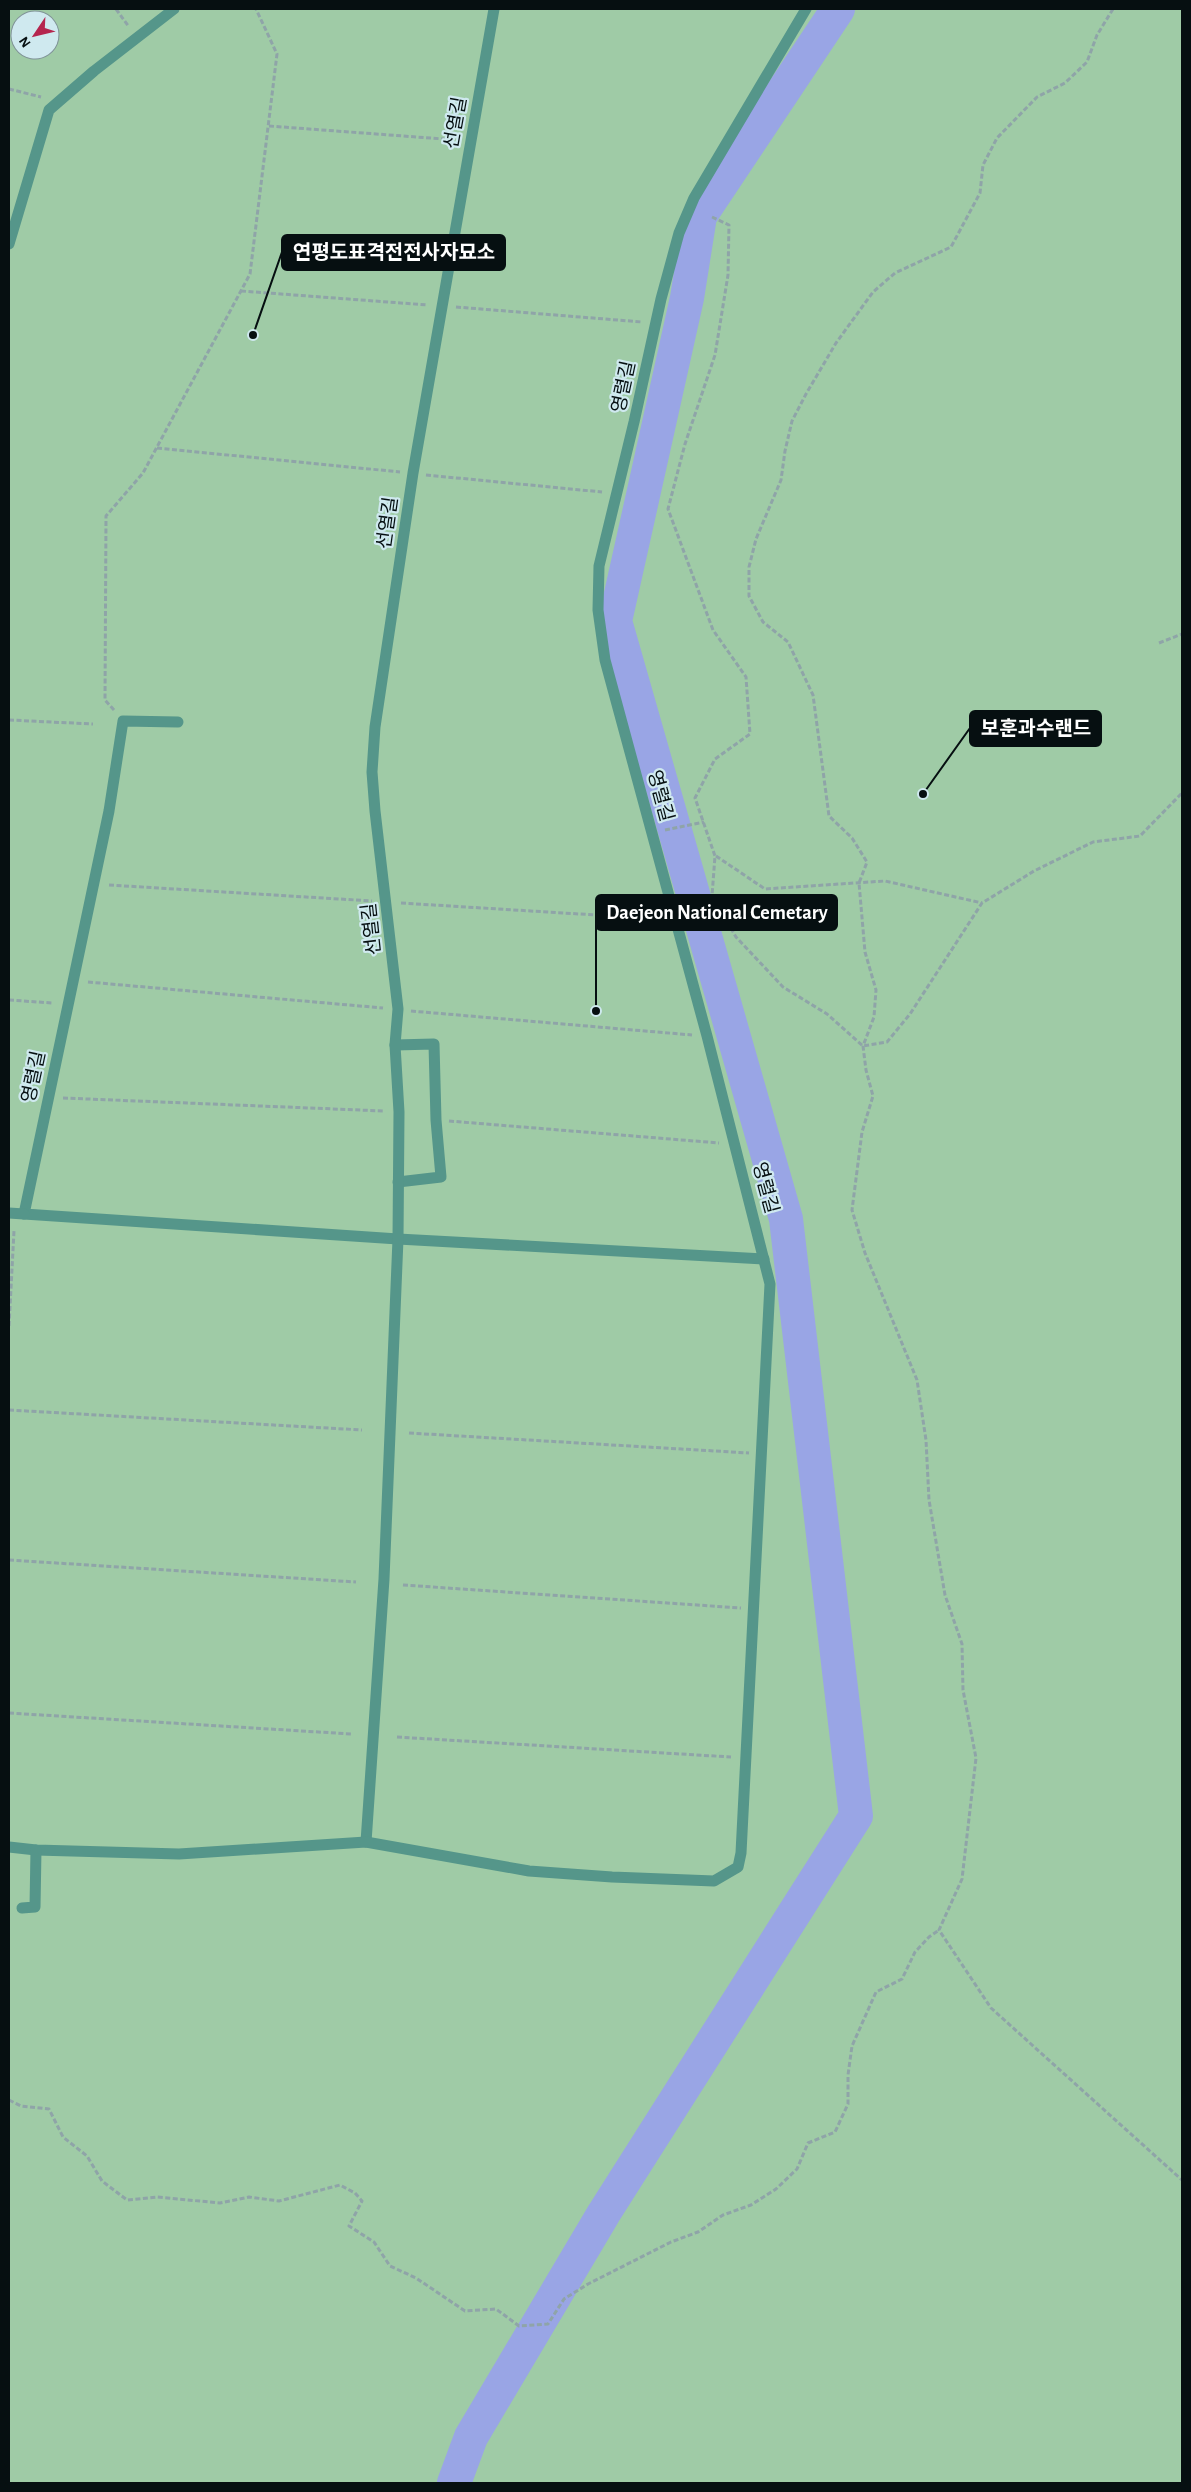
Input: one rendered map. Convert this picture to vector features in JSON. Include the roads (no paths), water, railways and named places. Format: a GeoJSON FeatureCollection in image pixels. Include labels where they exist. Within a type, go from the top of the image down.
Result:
{"type":"FeatureCollection","features":[{"type":"Feature","properties":{"kind":"lane"},"geometry":{"type":"LineString","coordinates":[[9,244],[49,110],[174,9]]}},
{"type":"Feature","properties":{"kind":"lane","name":"선열길"},"geometry":{"type":"LineString","coordinates":[[395,1045],[398,1009],[372,772],[376,727],[413,474],[494,9]]}},
{"type":"Feature","properties":{"kind":"lane","name":"영렬길"},"geometry":{"type":"LineString","coordinates":[[366,1842],[529,1871],[714,1881],[738,1867],[741,1853],[747,1758],[770,1284],[735,1144],[605,660],[598,610],[599,566],[661,299],[679,233],[694,198],[806,9]]}},
{"type":"Feature","properties":{"kind":"lane","name":"영렬길"},"geometry":{"type":"LineString","coordinates":[[24,1214],[109,810],[124,721],[178,722]]}},
{"type":"Feature","properties":{"kind":"lane"},"geometry":{"type":"LineString","coordinates":[[9,1847],[36,1850],[134,1851],[179,1854],[366,1842],[384,1579],[398,1239],[398,1182],[398,1112],[395,1045],[434,1044],[436,1120],[441,1177],[398,1182]]}},
{"type":"Feature","properties":{"kind":"lane"},"geometry":{"type":"LineString","coordinates":[[9,1214],[398,1239],[764,1259]]}},
{"type":"Feature","properties":{"kind":"lane"},"geometry":{"type":"LineString","coordinates":[[22,1908],[35,1906],[36,1850]]}},
{"type":"Feature","properties":{"kind":"waterway"},"geometry":{"type":"LineString","coordinates":[[454,2483],[471,2437],[604,2213],[856,1816],[786,1219],[615,621],[687,298],[700,216],[838,9]]}},
{"type":"Feature","properties":{"kind":"place","name":"연평도표격전전사자묘소"},"geometry":{"type":"Point","coordinates":[253,335]}},
{"type":"Feature","properties":{"kind":"place","name":"보훈과수랜드"},"geometry":{"type":"Point","coordinates":[923,794]}},
{"type":"Feature","properties":{"kind":"place","name":"Daejeon National Cemetary"},"geometry":{"type":"Point","coordinates":[596,1011]}}]}
